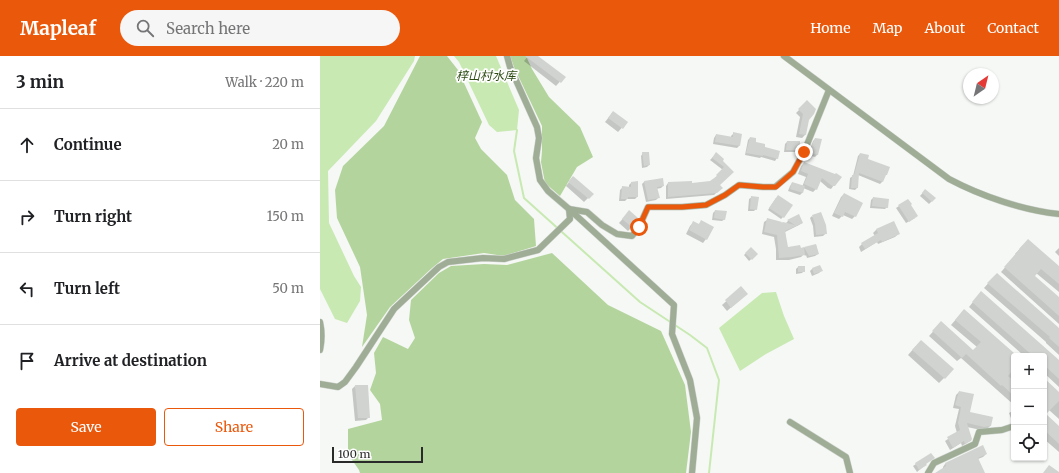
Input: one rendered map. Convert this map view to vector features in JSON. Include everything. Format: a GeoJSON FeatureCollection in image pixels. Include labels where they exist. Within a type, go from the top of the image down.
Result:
{"type":"FeatureCollection","features":[{"type":"Feature","properties":{"kind":"street"},"geometry":{"type":"LineString","coordinates":[[507,56],[537,127],[539,138],[536,158],[540,180],[548,191],[674,306],[672,334],[690,380],[697,418],[692,473]]}},
{"type":"Feature","properties":{"kind":"street"},"geometry":{"type":"LineString","coordinates":[[784,56],[949,178],[967,188],[1018,206],[1059,214]]}},
{"type":"Feature","properties":{"kind":"street"},"geometry":{"type":"LineString","coordinates":[[569,209],[587,212],[602,225],[617,234],[632,236],[639,227],[648,207],[706,205],[725,195],[739,185],[776,187],[793,172],[804,152],[829,90]]}},
{"type":"Feature","properties":{"kind":"street"},"geometry":{"type":"LineString","coordinates":[[320,384],[338,387],[344,382],[394,309],[439,267],[448,262],[483,258],[504,259],[538,250],[570,219],[569,209]]}},
{"type":"Feature","properties":{"kind":"street"},"geometry":{"type":"LineString","coordinates":[[320,322],[320,350]]}},
{"type":"Feature","properties":{"kind":"street"},"geometry":{"type":"LineString","coordinates":[[790,422],[846,457],[850,473]]}},
{"type":"Feature","properties":{"kind":"street"},"geometry":{"type":"LineString","coordinates":[[928,473],[934,463],[975,444],[979,432],[1002,430],[1011,427]]}},
{"type":"Feature","properties":{"kind":"shaded area"},"geometry":{"type":"Polygon","coordinates":[[[420,56],[447,56],[458,70],[482,122],[475,138],[481,149],[507,175],[515,200],[534,219],[536,246],[504,256],[484,253],[443,259],[390,307],[362,347],[367,315],[360,267],[337,218],[335,190],[343,166],[384,126],[420,56]]]}},
{"type":"Feature","properties":{"kind":"shaded area"},"geometry":{"type":"Polygon","coordinates":[[[510,56],[526,56],[549,97],[580,127],[593,157],[577,167],[560,196],[545,183],[541,162],[542,126],[510,56]]]}},
{"type":"Feature","properties":{"kind":"shaded area"},"geometry":{"type":"Polygon","coordinates":[[[552,253],[608,305],[661,331],[685,385],[691,432],[686,473],[360,473],[348,454],[348,429],[382,420],[380,404],[370,390],[376,373],[374,353],[383,337],[408,349],[415,338],[409,320],[411,300],[439,273],[451,266],[484,264],[507,265],[552,253]]]}},
{"type":"Feature","properties":{"kind":"water"},"geometry":{"type":"Polygon","coordinates":[[[320,56],[415,56],[414,61],[376,121],[328,171],[329,223],[354,276],[361,287],[360,301],[347,323],[335,319],[320,289],[320,56]]]}},
{"type":"Feature","properties":{"kind":"water","name":"梓山村水库"},"geometry":{"type":"Polygon","coordinates":[[[454,56],[496,56],[519,110],[517,130],[497,132],[489,125],[459,62],[454,56]]]}},
{"type":"Feature","properties":{"kind":"water"},"geometry":{"type":"Polygon","coordinates":[[[776,292],[794,339],[766,354],[740,371],[719,328],[762,293],[776,292]]]}},
{"type":"Feature","properties":{"kind":"building"},"geometry":{"type":"Polygon","coordinates":[[[525,56],[538,56],[566,77],[561,83],[525,56]]]}},
{"type":"Feature","properties":{"kind":"building"},"geometry":{"type":"Polygon","coordinates":[[[807,100],[816,109],[809,120],[806,135],[799,134],[803,114],[798,109],[807,100]]]}},
{"type":"Feature","properties":{"kind":"building"},"geometry":{"type":"Polygon","coordinates":[[[613,111],[628,122],[623,129],[608,118],[613,111]]]}},
{"type":"Feature","properties":{"kind":"building"},"geometry":{"type":"Polygon","coordinates":[[[733,132],[742,134],[740,146],[715,142],[716,134],[733,137],[733,132]]]}},
{"type":"Feature","properties":{"kind":"building"},"geometry":{"type":"Polygon","coordinates":[[[750,137],[756,138],[756,142],[765,144],[765,147],[780,151],[778,159],[746,153],[750,137]]]}},
{"type":"Feature","properties":{"kind":"building"},"geometry":{"type":"Polygon","coordinates":[[[815,138],[822,139],[818,155],[809,153],[815,138]]]}},
{"type":"Feature","properties":{"kind":"building"},"geometry":{"type":"Polygon","coordinates":[[[787,141],[800,141],[800,150],[786,150],[787,141]]]}},
{"type":"Feature","properties":{"kind":"building"},"geometry":{"type":"Polygon","coordinates":[[[642,152],[649,152],[650,165],[644,166],[642,152]]]}},
{"type":"Feature","properties":{"kind":"building"},"geometry":{"type":"Polygon","coordinates":[[[716,152],[724,159],[723,161],[734,172],[720,185],[723,188],[717,193],[668,197],[668,182],[692,181],[692,183],[710,181],[717,176],[716,175],[724,167],[712,158],[716,152]]]}},
{"type":"Feature","properties":{"kind":"building"},"geometry":{"type":"Polygon","coordinates":[[[860,153],[869,155],[868,159],[890,167],[883,182],[859,173],[858,188],[851,188],[852,175],[854,175],[860,153]]]}},
{"type":"Feature","properties":{"kind":"building"},"geometry":{"type":"Polygon","coordinates":[[[804,162],[835,174],[836,173],[842,177],[835,186],[832,186],[822,178],[817,190],[804,184],[808,174],[801,171],[804,162]]]}},
{"type":"Feature","properties":{"kind":"building"},"geometry":{"type":"Polygon","coordinates":[[[573,176],[594,194],[589,199],[568,182],[573,176]]]}},
{"type":"Feature","properties":{"kind":"building"},"geometry":{"type":"Polygon","coordinates":[[[663,178],[664,186],[657,187],[660,198],[648,200],[644,181],[663,178]]]}},
{"type":"Feature","properties":{"kind":"building"},"geometry":{"type":"Polygon","coordinates":[[[638,181],[638,197],[621,199],[622,186],[631,187],[631,182],[638,181]]]}},
{"type":"Feature","properties":{"kind":"building"},"geometry":{"type":"Polygon","coordinates":[[[792,182],[805,186],[803,193],[790,189],[792,182]]]}},
{"type":"Feature","properties":{"kind":"building"},"geometry":{"type":"Polygon","coordinates":[[[925,189],[936,198],[932,202],[922,193],[925,189]]]}},
{"type":"Feature","properties":{"kind":"building"},"geometry":{"type":"Polygon","coordinates":[[[844,193],[863,203],[856,217],[845,212],[843,217],[834,213],[844,193]]]}},
{"type":"Feature","properties":{"kind":"building"},"geometry":{"type":"Polygon","coordinates":[[[778,195],[793,205],[784,218],[769,208],[778,195]]]}},
{"type":"Feature","properties":{"kind":"building"},"geometry":{"type":"Polygon","coordinates":[[[751,196],[759,197],[757,210],[750,209],[751,196]]]}},
{"type":"Feature","properties":{"kind":"building"},"geometry":{"type":"Polygon","coordinates":[[[873,197],[889,199],[888,208],[872,206],[873,197]]]}},
{"type":"Feature","properties":{"kind":"building"},"geometry":{"type":"Polygon","coordinates":[[[908,199],[918,216],[909,222],[898,205],[908,199]]]}},
{"type":"Feature","properties":{"kind":"building"},"geometry":{"type":"Polygon","coordinates":[[[629,210],[638,218],[633,228],[622,219],[629,210]]]}},
{"type":"Feature","properties":{"kind":"building"},"geometry":{"type":"Polygon","coordinates":[[[715,210],[727,211],[725,220],[714,218],[715,210]]]}},
{"type":"Feature","properties":{"kind":"building"},"geometry":{"type":"Polygon","coordinates":[[[821,212],[826,225],[827,234],[816,235],[812,215],[821,212]]]}},
{"type":"Feature","properties":{"kind":"building"},"geometry":{"type":"Polygon","coordinates":[[[799,214],[803,223],[785,231],[788,247],[800,245],[801,248],[804,247],[805,255],[779,258],[777,235],[764,232],[767,218],[782,222],[781,223],[783,222],[795,225],[787,220],[799,214]]]}},
{"type":"Feature","properties":{"kind":"building"},"geometry":{"type":"Polygon","coordinates":[[[701,220],[714,227],[707,240],[689,230],[693,221],[699,224],[701,220]]]}},
{"type":"Feature","properties":{"kind":"building"},"geometry":{"type":"Polygon","coordinates":[[[894,221],[900,234],[882,242],[881,240],[865,249],[861,243],[878,233],[876,229],[894,221]]]}},
{"type":"Feature","properties":{"kind":"building"},"geometry":{"type":"Polygon","coordinates":[[[1028,239],[1059,266],[1059,284],[1041,269],[1035,276],[1059,297],[1059,316],[1004,267],[1028,239]]]}},
{"type":"Feature","properties":{"kind":"building"},"geometry":{"type":"Polygon","coordinates":[[[816,244],[819,254],[809,256],[804,247],[816,244]]]}},
{"type":"Feature","properties":{"kind":"building"},"geometry":{"type":"Polygon","coordinates":[[[751,247],[758,254],[752,260],[745,253],[751,247]]]}},
{"type":"Feature","properties":{"kind":"building"},"geometry":{"type":"Polygon","coordinates":[[[820,265],[823,271],[814,274],[812,268],[820,265]]]}},
{"type":"Feature","properties":{"kind":"building"},"geometry":{"type":"Polygon","coordinates":[[[798,266],[805,266],[805,272],[798,272],[798,266]]]}},
{"type":"Feature","properties":{"kind":"building"},"geometry":{"type":"Polygon","coordinates":[[[997,273],[1059,328],[1059,347],[1049,338],[1050,337],[987,283],[997,273]]]}},
{"type":"Feature","properties":{"kind":"building"},"geometry":{"type":"Polygon","coordinates":[[[741,286],[748,294],[731,308],[725,300],[741,286]]]}},
{"type":"Feature","properties":{"kind":"building"},"geometry":{"type":"Polygon","coordinates":[[[981,291],[1059,360],[1059,379],[1047,368],[1047,353],[1030,353],[972,302],[981,291]]]}},
{"type":"Feature","properties":{"kind":"building"},"geometry":{"type":"Polygon","coordinates":[[[964,309],[1014,353],[1011,353],[1011,372],[1008,376],[1011,378],[1011,393],[966,354],[962,358],[932,331],[941,321],[973,350],[981,342],[955,320],[964,309]]]}},
{"type":"Feature","properties":{"kind":"building"},"geometry":{"type":"Polygon","coordinates":[[[921,340],[954,369],[945,379],[912,350],[921,340]]]}},
{"type":"Feature","properties":{"kind":"building"},"geometry":{"type":"Polygon","coordinates":[[[1047,381],[1059,392],[1059,401],[1047,413],[1047,381]]]}},
{"type":"Feature","properties":{"kind":"building"},"geometry":{"type":"Polygon","coordinates":[[[355,385],[368,385],[370,418],[358,418],[355,385]]]}},
{"type":"Feature","properties":{"kind":"building"},"geometry":{"type":"Polygon","coordinates":[[[959,391],[974,394],[970,412],[993,417],[991,426],[984,427],[967,423],[972,439],[971,441],[965,444],[964,441],[953,448],[947,437],[960,430],[958,423],[961,407],[955,405],[959,391]]]}},
{"type":"Feature","properties":{"kind":"building"},"geometry":{"type":"Polygon","coordinates":[[[1047,415],[1059,426],[1059,444],[1047,433],[1047,415]]]}},
{"type":"Feature","properties":{"kind":"building"},"geometry":{"type":"Polygon","coordinates":[[[983,445],[987,454],[978,458],[985,473],[935,473],[946,466],[945,463],[983,445]]]}},
{"type":"Feature","properties":{"kind":"building"},"geometry":{"type":"Polygon","coordinates":[[[931,453],[935,458],[919,470],[915,463],[931,453]]]}},
{"type":"Feature","properties":{"kind":"building"},"geometry":{"type":"Polygon","coordinates":[[[1049,465],[1059,472],[1059,473],[1043,473],[1049,465]]]}},
{"type":"Feature","properties":{"kind":"waterway"},"geometry":{"type":"LineString","coordinates":[[517,130],[514,151],[524,198],[640,302],[707,348],[719,380],[709,473]]}},
{"type":"Feature","properties":{"kind":"route"},"geometry":{"type":"LineString","coordinates":[[639,227],[648,207],[706,205],[725,195],[739,185],[776,187],[793,172],[804,152]]}}]}
